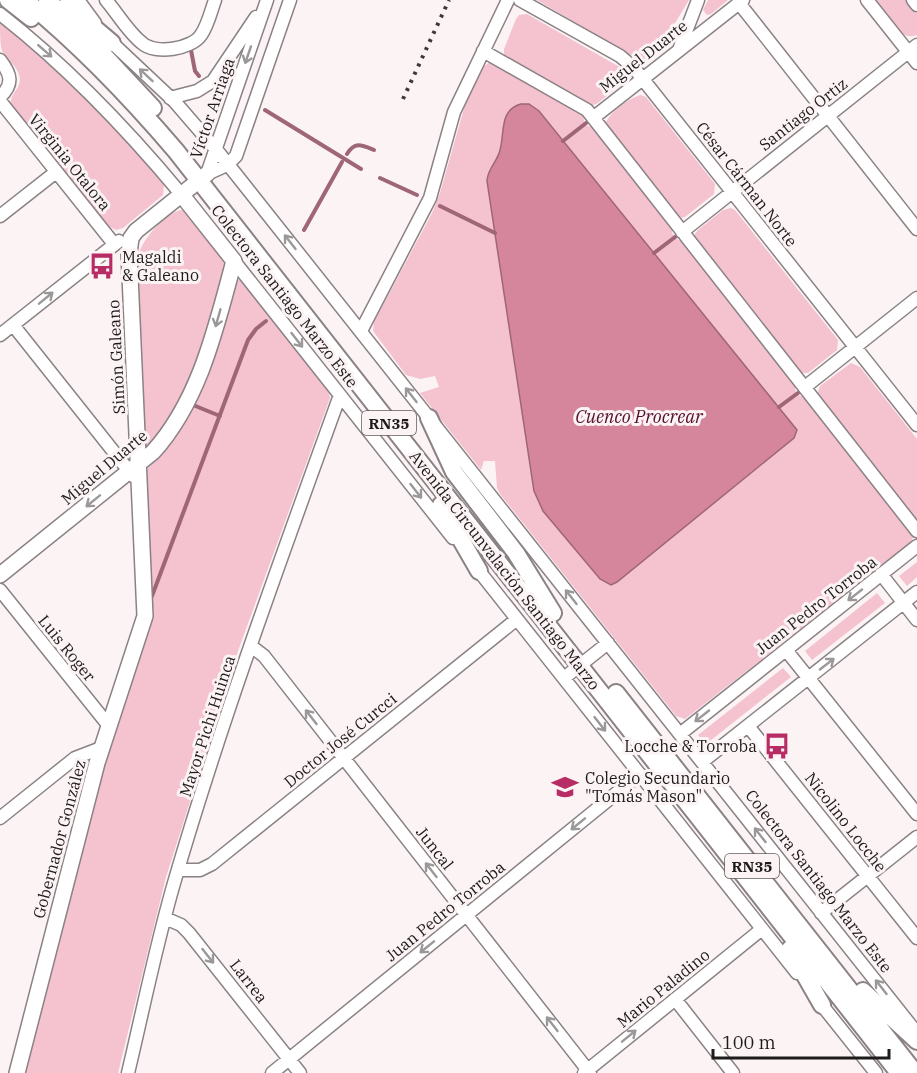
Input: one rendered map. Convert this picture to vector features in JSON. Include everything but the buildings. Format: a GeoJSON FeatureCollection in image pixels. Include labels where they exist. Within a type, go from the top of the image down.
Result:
{"type":"FeatureCollection","features":[{"type":"Feature","properties":{"kind":"highway"},"geometry":{"type":"LineString","coordinates":[[8,0],[48,31],[83,63],[117,85]]}},
{"type":"Feature","properties":{"kind":"highway","name":"Avenida Circunvalación Santiago Marzo"},"geometry":{"type":"LineString","coordinates":[[25,0],[70,39],[117,85],[203,177],[553,613],[584,662],[708,830],[899,1073]]}},
{"type":"Feature","properties":{"kind":"highway","name":"Avenida Circunvalación Santiago Marzo"},"geometry":{"type":"LineString","coordinates":[[46,0],[83,33],[128,80],[353,376],[584,662],[744,855],[915,1073]]}},
{"type":"Feature","properties":{"kind":"highway"},"geometry":{"type":"LineString","coordinates":[[61,0],[112,43]]}},
{"type":"Feature","properties":{"kind":"highway"},"geometry":{"type":"LineString","coordinates":[[353,376],[383,433],[445,509],[479,571]]}},
{"type":"Feature","properties":{"kind":"highway"},"geometry":{"type":"LineString","coordinates":[[429,418],[454,472],[516,553],[553,613]]}},
{"type":"Feature","properties":{"kind":"highway"},"geometry":{"type":"LineString","coordinates":[[708,830],[736,880],[794,955],[822,1005]]}},
{"type":"Feature","properties":{"kind":"highway"},"geometry":{"type":"LineString","coordinates":[[744,855],[800,912],[870,1000],[917,1041]]}},
{"type":"Feature","properties":{"kind":"main road"},"geometry":{"type":"LineString","coordinates":[[130,241],[136,231],[203,177]]}},
{"type":"Feature","properties":{"kind":"main road","name":"Colectora Santiago Marzo Este"},"geometry":{"type":"LineString","coordinates":[[182,194],[234,261]]}},
{"type":"Feature","properties":{"kind":"main road","name":"Simón Galeano"},"geometry":{"type":"LineString","coordinates":[[130,241],[134,468],[140,484],[145,616]]}},
{"type":"Feature","properties":{"kind":"main road","name":"Miguel Duarte"},"geometry":{"type":"LineString","coordinates":[[0,575],[134,468],[166,437],[193,388],[209,348],[234,261]]}},
{"type":"Feature","properties":{"kind":"main road","name":"Gobernador González"},"geometry":{"type":"LineString","coordinates":[[17,1073],[101,748],[145,616]]}},
{"type":"Feature","properties":{"kind":"street","name":"Colectora Santiago Marzo Este"},"geometry":{"type":"LineString","coordinates":[[78,0],[112,43],[170,98],[229,164],[917,1033]]}},
{"type":"Feature","properties":{"kind":"street"},"geometry":{"type":"LineString","coordinates":[[106,0],[142,44],[155,50],[190,44],[198,39],[204,30],[215,0]]}},
{"type":"Feature","properties":{"kind":"street","name":"Víctor Arriaga"},"geometry":{"type":"LineString","coordinates":[[203,177],[216,149],[267,0]]}},
{"type":"Feature","properties":{"kind":"street"},"geometry":{"type":"LineString","coordinates":[[170,98],[197,92],[213,81],[267,0]]}},
{"type":"Feature","properties":{"kind":"street","name":"Víctor Arriaga"},"geometry":{"type":"LineString","coordinates":[[203,177],[229,164],[236,156],[290,0]]}},
{"type":"Feature","properties":{"kind":"street"},"geometry":{"type":"LineString","coordinates":[[361,331],[430,198],[454,112],[508,0]]}},
{"type":"Feature","properties":{"kind":"street","name":"César Cárman Norte"},"geometry":{"type":"LineString","coordinates":[[520,0],[623,58],[634,68],[917,425]]}},
{"type":"Feature","properties":{"kind":"street"},"geometry":{"type":"LineString","coordinates":[[678,51],[698,0]]}},
{"type":"Feature","properties":{"kind":"street"},"geometry":{"type":"LineString","coordinates":[[867,0],[913,49],[917,63]]}},
{"type":"Feature","properties":{"kind":"street"},"geometry":{"type":"LineString","coordinates":[[913,0],[917,5]]}},
{"type":"Feature","properties":{"kind":"street"},"geometry":{"type":"LineString","coordinates":[[741,2],[917,229]]}},
{"type":"Feature","properties":{"kind":"street","name":"Miguel Duarte"},"geometry":{"type":"LineString","coordinates":[[593,118],[741,2]]}},
{"type":"Feature","properties":{"kind":"street","name":"Colectora Santiago Marzo Este"},"geometry":{"type":"LineString","coordinates":[[0,14],[39,45],[86,89],[182,194]]}},
{"type":"Feature","properties":{"kind":"street","name":"Santiago Ortiz"},"geometry":{"type":"LineString","coordinates":[[682,232],[913,49]]}},
{"type":"Feature","properties":{"kind":"street"},"geometry":{"type":"LineString","coordinates":[[483,51],[582,106],[593,118],[917,531]]}},
{"type":"Feature","properties":{"kind":"street","name":"Virginia Otalora"},"geometry":{"type":"LineString","coordinates":[[0,60],[8,70],[11,80],[8,89],[0,99],[114,244]]}},
{"type":"Feature","properties":{"kind":"street"},"geometry":{"type":"LineString","coordinates":[[0,216],[56,172]]}},
{"type":"Feature","properties":{"kind":"street"},"geometry":{"type":"LineString","coordinates":[[0,335],[114,244],[121,240],[130,241]]}},
{"type":"Feature","properties":{"kind":"street","name":"Colectora Santiago Marzo Este"},"geometry":{"type":"LineString","coordinates":[[234,261],[876,1073]]}},
{"type":"Feature","properties":{"kind":"street"},"geometry":{"type":"LineString","coordinates":[[805,387],[917,298]]}},
{"type":"Feature","properties":{"kind":"street"},"geometry":{"type":"LineString","coordinates":[[13,324],[134,468]]}},
{"type":"Feature","properties":{"kind":"street","name":"Mayor Pichi Huinca"},"geometry":{"type":"LineString","coordinates":[[128,1073],[178,870],[251,646],[340,395]]}},
{"type":"Feature","properties":{"kind":"street","name":"Juan Pedro Torroba"},"geometry":{"type":"LineString","coordinates":[[680,734],[917,546]]}},
{"type":"Feature","properties":{"kind":"street"},"geometry":{"type":"LineString","coordinates":[[881,574],[917,620]]}},
{"type":"Feature","properties":{"kind":"street","name":"Luis Roger"},"geometry":{"type":"LineString","coordinates":[[0,590],[109,726]]}},
{"type":"Feature","properties":{"kind":"street"},"geometry":{"type":"LineString","coordinates":[[702,762],[917,592]]}},
{"type":"Feature","properties":{"kind":"street","name":"Doctor José Curcci"},"geometry":{"type":"LineString","coordinates":[[178,870],[200,870],[212,864],[517,619]]}},
{"type":"Feature","properties":{"kind":"street"},"geometry":{"type":"LineString","coordinates":[[564,678],[608,643]]}},
{"type":"Feature","properties":{"kind":"street","name":"Juncal"},"geometry":{"type":"LineString","coordinates":[[251,646],[264,656],[587,1072]]}},
{"type":"Feature","properties":{"kind":"street"},"geometry":{"type":"LineString","coordinates":[[786,650],[917,814]]}},
{"type":"Feature","properties":{"kind":"street","name":"Nicolino Locche"},"geometry":{"type":"LineString","coordinates":[[748,726],[917,938]]}},
{"type":"Feature","properties":{"kind":"street"},"geometry":{"type":"LineString","coordinates":[[0,818],[75,758],[101,748]]}},
{"type":"Feature","properties":{"kind":"street","name":"Juan Pedro Torroba"},"geometry":{"type":"LineString","coordinates":[[272,1073],[640,774]]}},
{"type":"Feature","properties":{"kind":"street"},"geometry":{"type":"LineString","coordinates":[[821,913],[917,837]]}},
{"type":"Feature","properties":{"kind":"street","name":"Larrea"},"geometry":{"type":"LineString","coordinates":[[165,918],[187,930],[300,1073]]}},
{"type":"Feature","properties":{"kind":"street","name":"Mario Paladino"},"geometry":{"type":"LineString","coordinates":[[587,1072],[762,929]]}},
{"type":"Feature","properties":{"kind":"street"},"geometry":{"type":"LineString","coordinates":[[675,999],[733,1073]]}},
{"type":"Feature","properties":{"kind":"shaded area"},"geometry":{"type":"Polygon","coordinates":[[[537,0],[689,0],[655,56],[646,62],[537,0]]]}},
{"type":"Feature","properties":{"kind":"shaded area"},"geometry":{"type":"Polygon","coordinates":[[[708,0],[728,0],[707,15],[703,10],[708,0]]]}},
{"type":"Feature","properties":{"kind":"shaded area"},"geometry":{"type":"Polygon","coordinates":[[[874,0],[906,0],[917,14],[917,35],[904,35],[898,31],[874,0]]]}},
{"type":"Feature","properties":{"kind":"shaded area"},"geometry":{"type":"Polygon","coordinates":[[[527,14],[623,69],[626,74],[625,81],[591,106],[504,57],[504,49],[516,19],[519,15],[527,14]]]}},
{"type":"Feature","properties":{"kind":"shaded area"},"geometry":{"type":"Polygon","coordinates":[[[0,23],[86,99],[164,185],[163,195],[123,228],[116,230],[108,226],[11,105],[20,79],[15,67],[2,51],[0,23]]]}},
{"type":"Feature","properties":{"kind":"shaded area"},"geometry":{"type":"Polygon","coordinates":[[[492,61],[583,112],[587,126],[595,127],[673,226],[672,233],[678,240],[685,241],[796,383],[795,390],[800,396],[807,397],[914,535],[910,544],[685,719],[676,716],[500,494],[497,488],[495,461],[484,461],[481,470],[420,393],[439,387],[435,376],[420,379],[406,375],[373,331],[374,322],[432,213],[440,193],[465,105],[484,66],[492,61]]]}},
{"type":"Feature","properties":{"kind":"shaded area"},"geometry":{"type":"Polygon","coordinates":[[[641,95],[646,97],[715,184],[714,194],[685,217],[675,216],[605,126],[619,107],[641,95]]]}},
{"type":"Feature","properties":{"kind":"shaded area"},"geometry":{"type":"Polygon","coordinates":[[[731,208],[735,210],[838,340],[837,350],[808,373],[798,373],[695,241],[695,234],[698,230],[723,210],[731,208]]]}},
{"type":"Feature","properties":{"kind":"shaded area"},"geometry":{"type":"Polygon","coordinates":[[[181,210],[186,211],[226,263],[209,324],[188,384],[169,421],[148,447],[145,444],[137,259],[143,244],[154,229],[167,217],[181,210]]]}},
{"type":"Feature","properties":{"kind":"shaded area"},"geometry":{"type":"Polygon","coordinates":[[[237,280],[240,280],[328,388],[330,398],[238,651],[166,877],[118,1073],[25,1073],[103,771],[150,627],[152,606],[146,470],[164,452],[178,431],[237,280]]]}},
{"type":"Feature","properties":{"kind":"shaded area"},"geometry":{"type":"Polygon","coordinates":[[[851,363],[860,367],[917,439],[917,525],[817,395],[820,386],[851,363]]]}},
{"type":"Feature","properties":{"kind":"shaded area"},"geometry":{"type":"Polygon","coordinates":[[[917,562],[917,577],[907,586],[899,576],[917,562]]]}},
{"type":"Feature","properties":{"kind":"shaded area"},"geometry":{"type":"Polygon","coordinates":[[[877,593],[885,603],[812,660],[805,651],[877,593]]]}},
{"type":"Feature","properties":{"kind":"shaded area"},"geometry":{"type":"Polygon","coordinates":[[[783,668],[791,677],[706,744],[698,735],[783,668]]]}},
{"type":"Feature","properties":{"kind":"water","name":"Cuenco Procrear"},"geometry":{"type":"Polygon","coordinates":[[[529,104],[539,111],[797,430],[794,438],[611,585],[600,579],[543,511],[534,491],[487,181],[499,154],[506,116],[514,107],[529,104]]]}},
{"type":"Feature","properties":{"kind":"waterway"},"geometry":{"type":"LineString","coordinates":[[190,45],[195,71],[199,76]]}},
{"type":"Feature","properties":{"kind":"waterway"},"geometry":{"type":"LineString","coordinates":[[265,110],[361,169]]}},
{"type":"Feature","properties":{"kind":"waterway"},"geometry":{"type":"LineString","coordinates":[[563,141],[590,120]]}},
{"type":"Feature","properties":{"kind":"waterway"},"geometry":{"type":"LineString","coordinates":[[347,154],[356,146],[374,150]]}},
{"type":"Feature","properties":{"kind":"waterway"},"geometry":{"type":"LineString","coordinates":[[304,230],[342,162]]}},
{"type":"Feature","properties":{"kind":"waterway"},"geometry":{"type":"LineString","coordinates":[[380,178],[417,195]]}},
{"type":"Feature","properties":{"kind":"waterway"},"geometry":{"type":"LineString","coordinates":[[440,206],[495,233]]}},
{"type":"Feature","properties":{"kind":"waterway"},"geometry":{"type":"LineString","coordinates":[[654,253],[679,234]]}},
{"type":"Feature","properties":{"kind":"waterway"},"geometry":{"type":"LineString","coordinates":[[152,596],[248,340],[266,321]]}},
{"type":"Feature","properties":{"kind":"waterway"},"geometry":{"type":"LineString","coordinates":[[779,407],[802,390]]}},
{"type":"Feature","properties":{"kind":"waterway"},"geometry":{"type":"LineString","coordinates":[[193,405],[220,416]]}},
{"type":"Feature","properties":{"kind":"railway"},"geometry":{"type":"LineString","coordinates":[[403,99],[449,0]]}},
{"type":"Feature","properties":{"kind":"place","name":"Magaldi & Galeano"},"geometry":{"type":"Point","coordinates":[102,266]}},
{"type":"Feature","properties":{"kind":"place","name":"Locche & Torroba"},"geometry":{"type":"Point","coordinates":[777,746]}},
{"type":"Feature","properties":{"kind":"place","name":"Colegio Secundario \"Tomás Mason\""},"geometry":{"type":"Point","coordinates":[565,787]}}]}
